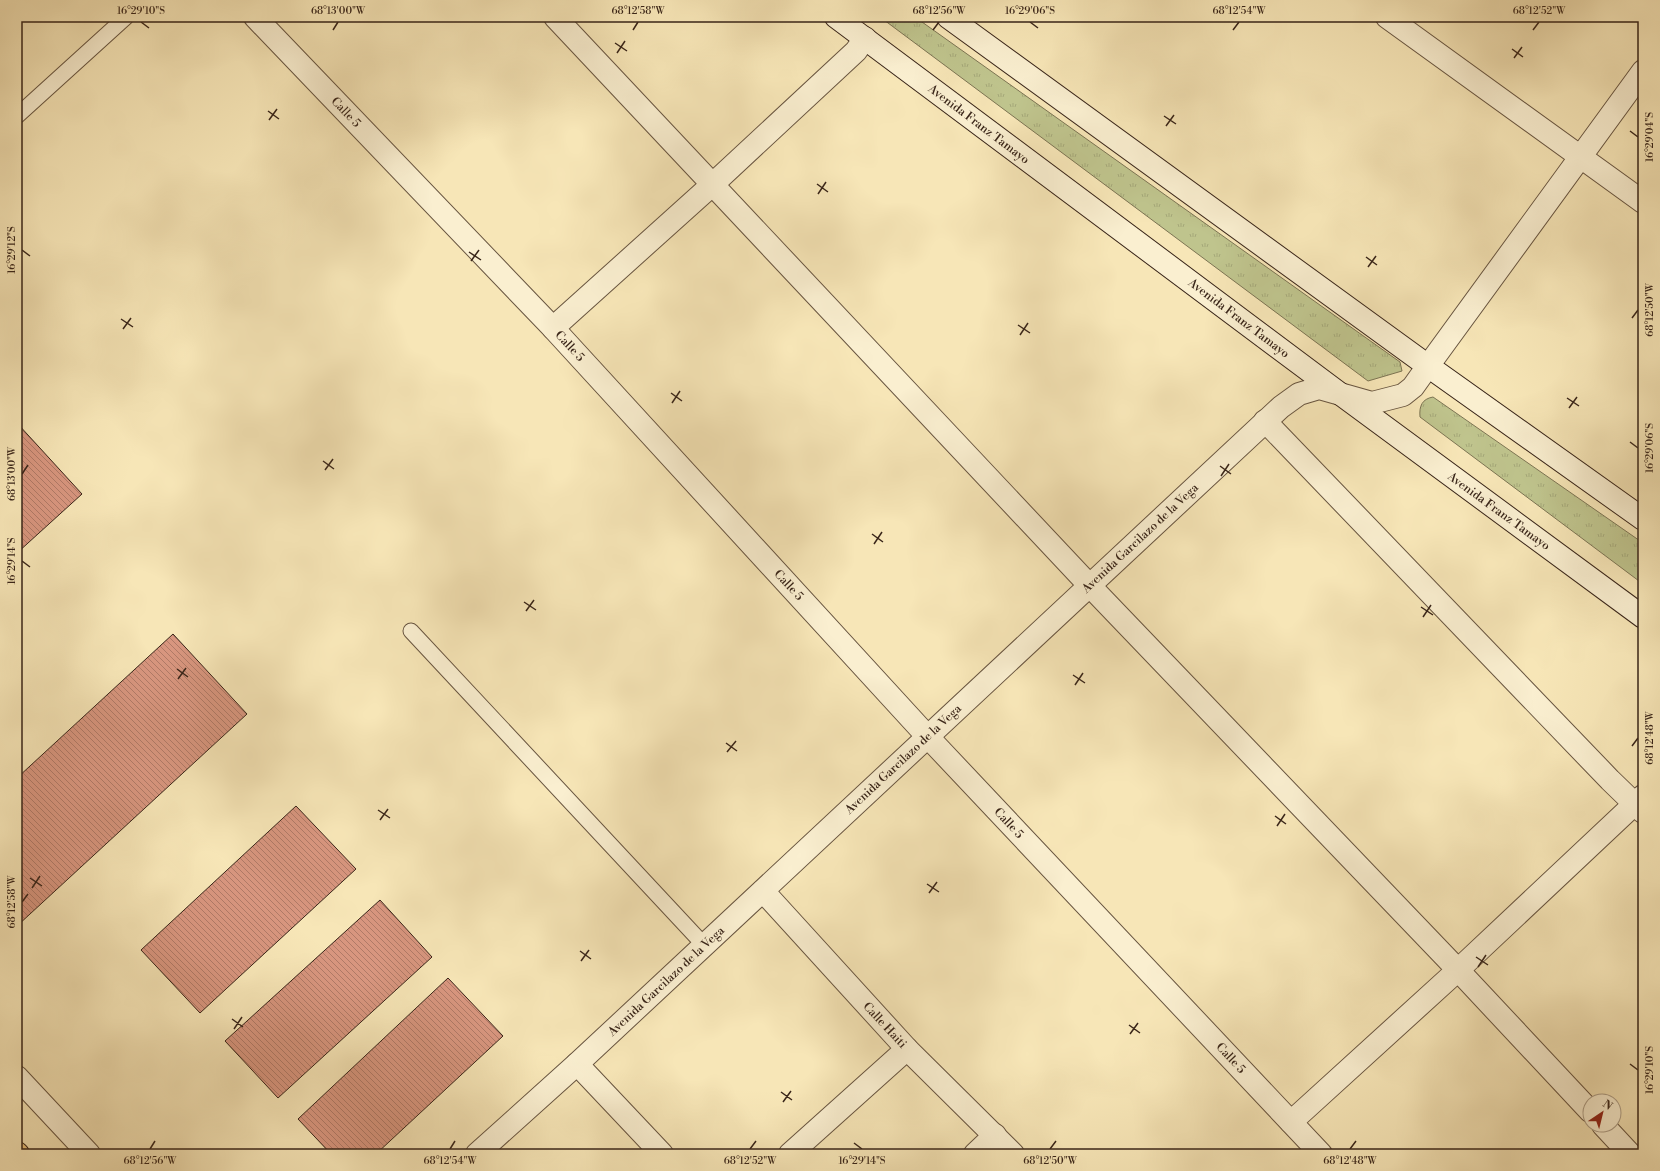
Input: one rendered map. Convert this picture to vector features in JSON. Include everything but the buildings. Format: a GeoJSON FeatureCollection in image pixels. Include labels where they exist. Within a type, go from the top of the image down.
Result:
{"type":"FeatureCollection","features":[{"type":"Feature","properties":{"kind":"street","name":"Calle 5"},"geometry":{"type":"LineString","coordinates":[[255,17],[553,328],[927,736],[1321,1154]]}},
{"type":"Feature","properties":{"kind":"street"},"geometry":{"type":"LineString","coordinates":[[555,17],[1090,586],[1458,970],[1582,1102]]}},
{"type":"Feature","properties":{"kind":"street","name":"Avenida Franz Tamayo"},"geometry":{"type":"LineString","coordinates":[[836,17],[1339,393],[1643,617]]}},
{"type":"Feature","properties":{"kind":"street"},"geometry":{"type":"LineString","coordinates":[[948,17],[1428,366],[1643,519]]}},
{"type":"Feature","properties":{"kind":"street"},"geometry":{"type":"LineString","coordinates":[[1387,17],[1643,202]]}},
{"type":"Feature","properties":{"kind":"street"},"geometry":{"type":"LineString","coordinates":[[553,328],[713,184],[856,51],[865,38]]}},
{"type":"Feature","properties":{"kind":"street","name":"Avenida Garcilazo de la Vega"},"geometry":{"type":"LineString","coordinates":[[477,1154],[577,1064],[763,891],[927,736],[1090,586],[1265,420],[1299,394],[1319,388],[1372,403],[1403,396],[1414,387],[1643,71]]}},
{"type":"Feature","properties":{"kind":"street"},"geometry":{"type":"LineString","coordinates":[[1265,420],[1610,780],[1640,804],[1291,1122]]}},
{"type":"Feature","properties":{"kind":"street","name":"Calle Haiti"},"geometry":{"type":"LineString","coordinates":[[763,891],[907,1049],[1013,1154]]}},
{"type":"Feature","properties":{"kind":"street"},"geometry":{"type":"LineString","coordinates":[[790,1154],[907,1049]]}},
{"type":"Feature","properties":{"kind":"street"},"geometry":{"type":"LineString","coordinates":[[577,1064],[662,1154]]}},
{"type":"Feature","properties":{"kind":"street"},"geometry":{"type":"LineString","coordinates":[[17,1077],[89,1154]]}},
{"type":"Feature","properties":{"kind":"street"},"geometry":{"type":"LineString","coordinates":[[1610,1133],[1630,1154]]}},
{"type":"Feature","properties":{"kind":"street"},"geometry":{"type":"LineString","coordinates":[[975,1154],[995,1135]]}},
{"type":"Feature","properties":{"kind":"lane"},"geometry":{"type":"LineString","coordinates":[[17,116],[126,17]]}},
{"type":"Feature","properties":{"kind":"lane"},"geometry":{"type":"LineString","coordinates":[[411,631],[704,945]]}},
{"type":"Feature","properties":{"kind":"green space"},"geometry":{"type":"Polygon","coordinates":[[[880,17],[915,17],[1400,362],[1402,371],[1368,381],[880,17]]]}},
{"type":"Feature","properties":{"kind":"green space"},"geometry":{"type":"Polygon","coordinates":[[[1433,397],[1643,543],[1643,584],[1420,417],[1422,404],[1426,399],[1433,397]]]}}]}
